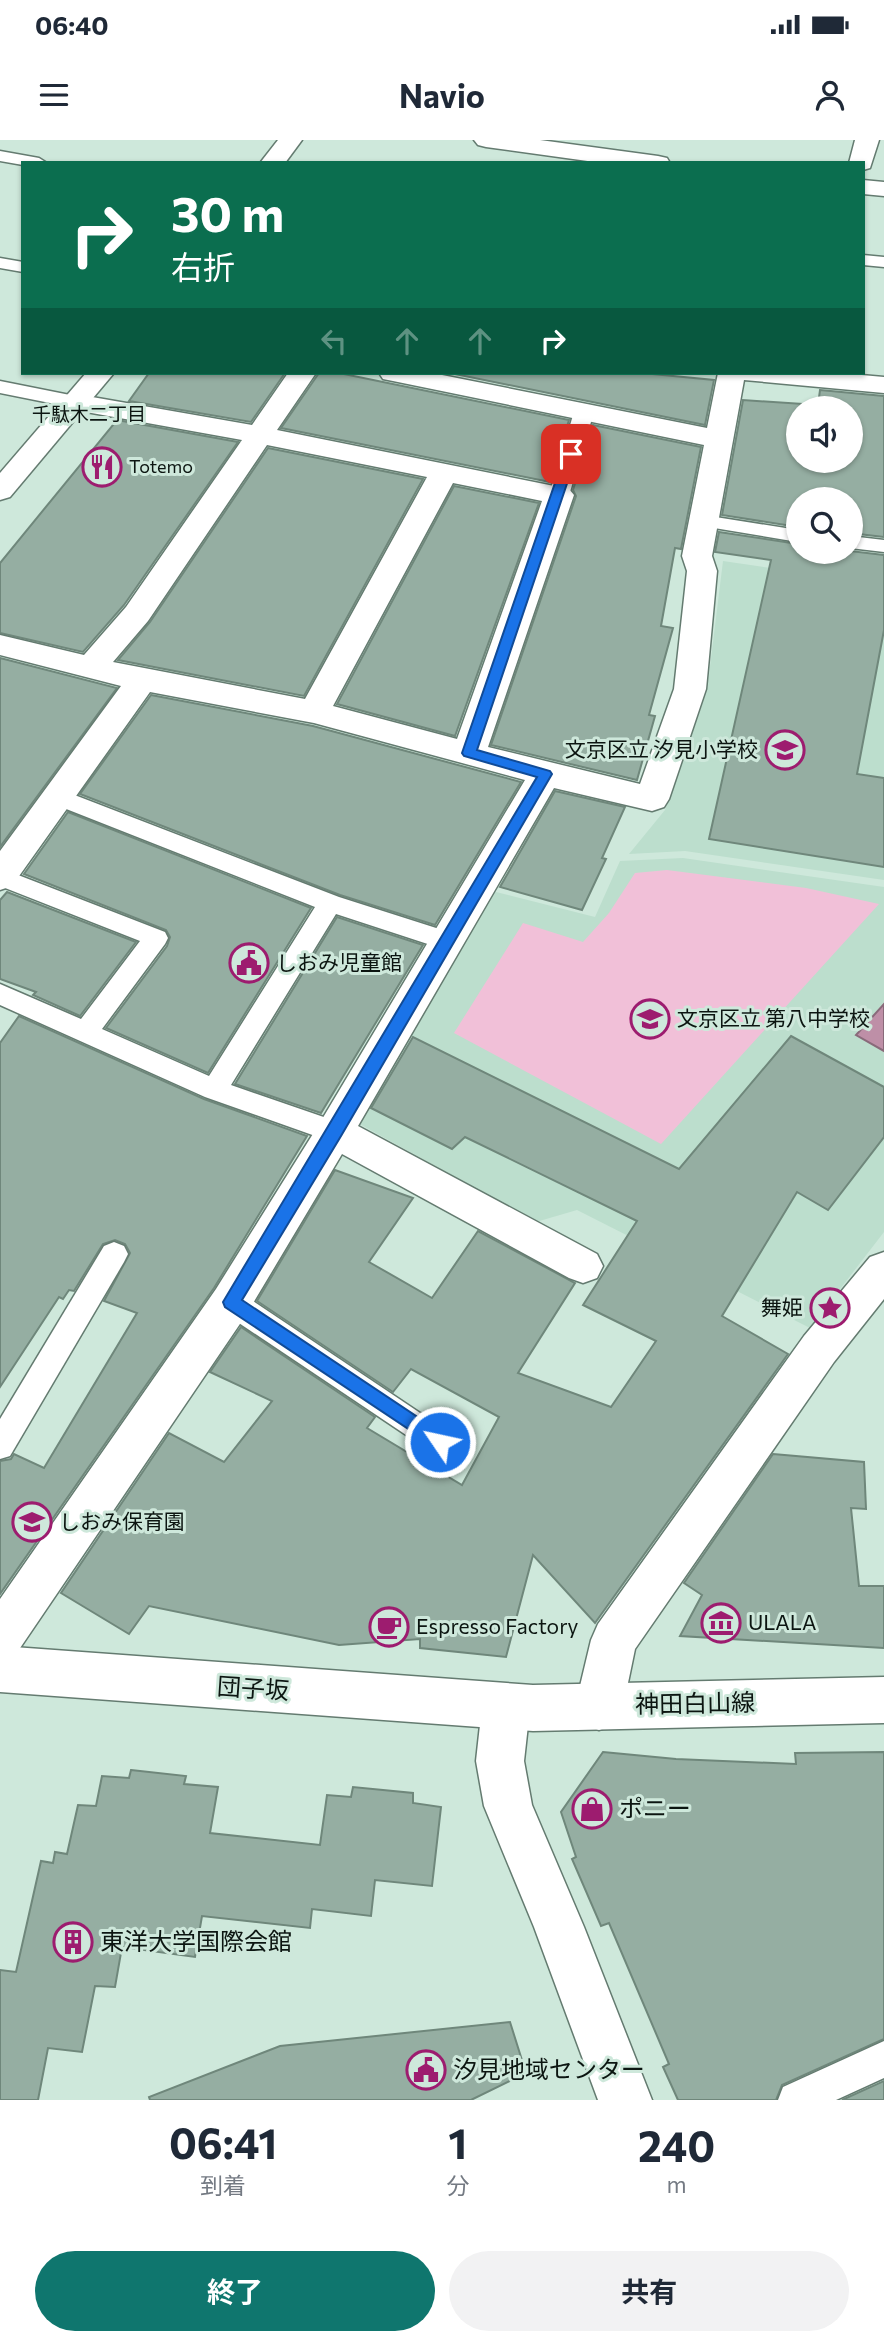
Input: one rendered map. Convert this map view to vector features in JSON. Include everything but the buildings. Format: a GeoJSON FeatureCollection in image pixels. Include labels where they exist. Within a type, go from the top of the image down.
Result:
{"type":"FeatureCollection","features":[{"type":"Feature","properties":{"kind":"street"},"geometry":{"type":"LineString","coordinates":[[274,161],[290,140]]}},
{"type":"Feature","properties":{"kind":"street"},"geometry":{"type":"LineString","coordinates":[[486,140],[627,154],[651,161]]}},
{"type":"Feature","properties":{"kind":"street"},"geometry":{"type":"LineString","coordinates":[[862,161],[867,140]]}},
{"type":"Feature","properties":{"kind":"street"},"geometry":{"type":"LineString","coordinates":[[865,187],[884,190]]}},
{"type":"Feature","properties":{"kind":"street"},"geometry":{"type":"LineString","coordinates":[[2,486],[98,375]]}},
{"type":"Feature","properties":{"kind":"street"},"geometry":{"type":"LineString","coordinates":[[92,667],[137,614],[301,375]]}},
{"type":"Feature","properties":{"kind":"street"},"geometry":{"type":"LineString","coordinates":[[403,375],[718,439]]}},
{"type":"Feature","properties":{"kind":"street"},"geometry":{"type":"LineString","coordinates":[[0,645],[142,680],[314,712],[545,774],[652,799],[690,689],[702,571],[697,556],[732,375]]}},
{"type":"Feature","properties":{"kind":"street"},"geometry":{"type":"LineString","coordinates":[[800,375],[852,377],[884,384]]}},
{"type":"Feature","properties":{"kind":"street"},"geometry":{"type":"LineString","coordinates":[[75,402],[259,435],[559,495],[469,753]]}},
{"type":"Feature","properties":{"kind":"street"},"geometry":{"type":"LineString","coordinates":[[314,712],[444,472]]}},
{"type":"Feature","properties":{"kind":"street"},"geometry":{"type":"LineString","coordinates":[[0,877],[142,680]]}},
{"type":"Feature","properties":{"kind":"street"},"geometry":{"type":"LineString","coordinates":[[0,1638],[231,1302],[335,1132],[545,774]]}},
{"type":"Feature","properties":{"kind":"street"},"geometry":{"type":"LineString","coordinates":[[335,1132],[583,1266]]}},
{"type":"Feature","properties":{"kind":"street"},"geometry":{"type":"LineString","coordinates":[[599,1707],[614,1640],[819,1349],[884,1269]]}},
{"type":"Feature","properties":{"kind":"street","name":"団子坂"},"geometry":{"type":"LineString","coordinates":[[0,1669],[506,1707]]}},
{"type":"Feature","properties":{"kind":"street","name":"神田白山線"},"geometry":{"type":"LineString","coordinates":[[506,1707],[884,1700]]}},
{"type":"Feature","properties":{"kind":"street"},"geometry":{"type":"LineString","coordinates":[[506,1707],[500,1761],[508,1806],[559,1927],[625,2100]]}},
{"type":"Feature","properties":{"kind":"lane"},"geometry":{"type":"LineString","coordinates":[[0,156],[28,161]]}},
{"type":"Feature","properties":{"kind":"lane"},"geometry":{"type":"LineString","coordinates":[[865,260],[884,262]]}},
{"type":"Feature","properties":{"kind":"lane"},"geometry":{"type":"LineString","coordinates":[[0,263],[21,267]]}},
{"type":"Feature","properties":{"kind":"lane"},"geometry":{"type":"LineString","coordinates":[[0,387],[75,402]]}},
{"type":"Feature","properties":{"kind":"lane"},"geometry":{"type":"LineString","coordinates":[[559,495],[584,412]]}},
{"type":"Feature","properties":{"kind":"lane"},"geometry":{"type":"LineString","coordinates":[[703,522],[786,534]]}},
{"type":"Feature","properties":{"kind":"lane"},"geometry":{"type":"LineString","coordinates":[[863,544],[884,546]]}},
{"type":"Feature","properties":{"kind":"lane"},"geometry":{"type":"LineString","coordinates":[[59,797],[330,903],[446,941]]}},
{"type":"Feature","properties":{"kind":"lane"},"geometry":{"type":"LineString","coordinates":[[0,877],[156,938],[85,1032]]}},
{"type":"Feature","properties":{"kind":"lane"},"geometry":{"type":"LineString","coordinates":[[214,1090],[330,903]]}},
{"type":"Feature","properties":{"kind":"lane"},"geometry":{"type":"LineString","coordinates":[[0,994],[214,1090],[335,1132]]}},
{"type":"Feature","properties":{"kind":"lane"},"geometry":{"type":"LineString","coordinates":[[0,1446],[114,1254]]}},
{"type":"Feature","properties":{"kind":"lane"},"geometry":{"type":"LineString","coordinates":[[231,1302],[440,1442]]}},
{"type":"Feature","properties":{"kind":"lane"},"geometry":{"type":"LineString","coordinates":[[796,2100],[884,2059]]}},
{"type":"Feature","properties":{"kind":"shaded area","name":"文京区立 汐見小学校"},"geometry":{"type":"Polygon","coordinates":[[[723,561],[884,585],[884,880],[685,851],[629,854],[665,810],[707,691],[723,561]]]}},
{"type":"Feature","properties":{"kind":"shaded area","name":"文京区立 第八中学校"},"geometry":{"type":"Polygon","coordinates":[[[683,858],[884,887],[884,1232],[810,1328],[577,1210],[536,1222],[356,1122],[492,891],[595,917],[620,861],[683,858]]]}},
{"type":"Feature","properties":{"kind":"shaded area"},"geometry":{"type":"Polygon","coordinates":[[[667,870],[806,888],[879,904],[661,1144],[454,1033],[523,923],[583,942],[609,913],[635,873],[667,870]]]}},
{"type":"Feature","properties":{"kind":"shaded area"},"geometry":{"type":"Polygon","coordinates":[[[884,1004],[884,1051],[856,1035],[884,1004]]]}},
{"type":"Feature","properties":{"kind":"place","name":"Totemo"},"geometry":{"type":"Point","coordinates":[102,467]}},
{"type":"Feature","properties":{"kind":"place","name":"文京区立 汐見小学校"},"geometry":{"type":"Point","coordinates":[785,750]}},
{"type":"Feature","properties":{"kind":"place","name":"しおみ児童館"},"geometry":{"type":"Point","coordinates":[249,963]}},
{"type":"Feature","properties":{"kind":"place","name":"文京区立 第八中学校"},"geometry":{"type":"Point","coordinates":[650,1019]}},
{"type":"Feature","properties":{"kind":"place","name":"舞姫"},"geometry":{"type":"Point","coordinates":[830,1308]}},
{"type":"Feature","properties":{"kind":"place","name":"しおみ保育園"},"geometry":{"type":"Point","coordinates":[32,1522]}},
{"type":"Feature","properties":{"kind":"place","name":"ULALA"},"geometry":{"type":"Point","coordinates":[721,1623]}},
{"type":"Feature","properties":{"kind":"place","name":"Espresso Factory"},"geometry":{"type":"Point","coordinates":[389,1627]}},
{"type":"Feature","properties":{"kind":"place","name":"ポニー"},"geometry":{"type":"Point","coordinates":[592,1809]}},
{"type":"Feature","properties":{"kind":"place","name":"東洋大学国際会館"},"geometry":{"type":"Point","coordinates":[73,1942]}},
{"type":"Feature","properties":{"kind":"place","name":"汐見地域センター"},"geometry":{"type":"Point","coordinates":[426,2070]}},
{"type":"Feature","properties":{"kind":"district","name":"千駄木二丁目"},"geometry":{"type":"Point","coordinates":[89,414]}},
{"type":"Feature","properties":{"kind":"route"},"geometry":{"type":"LineString","coordinates":[[440,1442],[231,1302],[335,1132],[545,774],[469,753],[571,454]]}}]}
